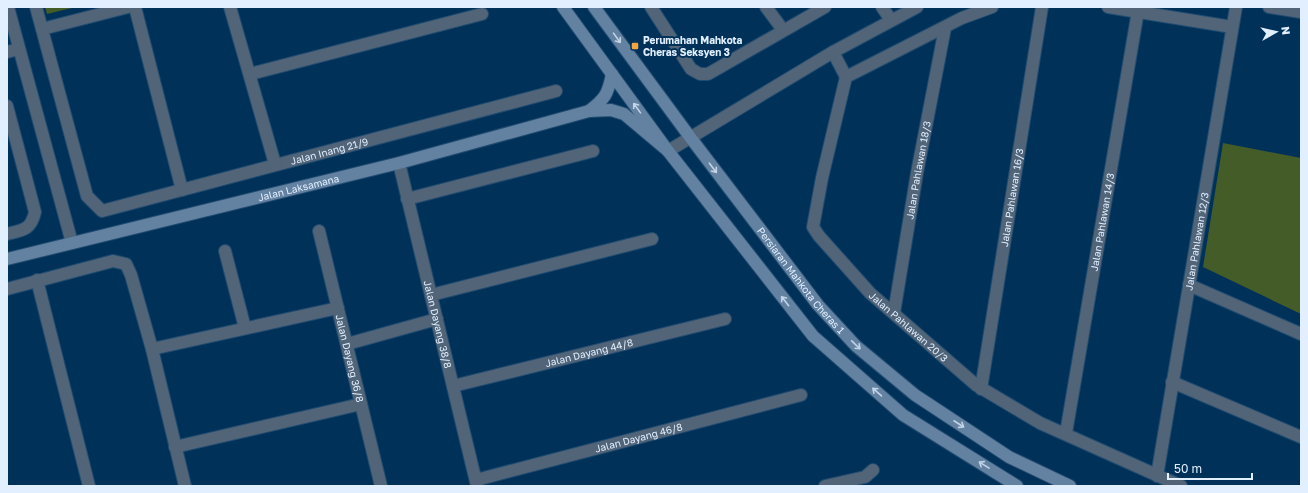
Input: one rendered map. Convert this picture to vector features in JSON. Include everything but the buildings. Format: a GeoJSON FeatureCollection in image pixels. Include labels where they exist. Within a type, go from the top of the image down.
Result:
{"type":"FeatureCollection","features":[{"type":"Feature","properties":{"kind":"main road"},"geometry":{"type":"LineString","coordinates":[[563,7],[668,151],[812,336],[903,415],[1017,486]]}},
{"type":"Feature","properties":{"kind":"main road","name":"Persiaran Mahkota Cheras 1"},"geometry":{"type":"LineString","coordinates":[[594,7],[690,137],[818,305],[856,346],[915,395],[1047,481],[1070,486]]}},
{"type":"Feature","properties":{"kind":"main road","name":"Jalan Laksamana"},"geometry":{"type":"LineString","coordinates":[[589,111],[607,95],[612,74]]}},
{"type":"Feature","properties":{"kind":"main road","name":"Jalan Laksamana"},"geometry":{"type":"LineString","coordinates":[[7,259],[399,163],[589,111],[611,110],[624,114],[668,151]]}},
{"type":"Feature","properties":{"kind":"street"},"geometry":{"type":"LineString","coordinates":[[8,7],[14,43],[72,243]]}},
{"type":"Feature","properties":{"kind":"street"},"geometry":{"type":"LineString","coordinates":[[36,7],[42,30],[128,7]]}},
{"type":"Feature","properties":{"kind":"street"},"geometry":{"type":"LineString","coordinates":[[135,7],[182,190]]}},
{"type":"Feature","properties":{"kind":"street"},"geometry":{"type":"LineString","coordinates":[[230,7],[275,164]]}},
{"type":"Feature","properties":{"kind":"street"},"geometry":{"type":"LineString","coordinates":[[651,7],[691,69],[700,74],[708,74],[825,7]]}},
{"type":"Feature","properties":{"kind":"street"},"geometry":{"type":"LineString","coordinates":[[766,7],[783,30]]}},
{"type":"Feature","properties":{"kind":"street"},"geometry":{"type":"LineString","coordinates":[[882,7],[891,20]]}},
{"type":"Feature","properties":{"kind":"street"},"geometry":{"type":"LineString","coordinates":[[668,151],[833,52],[917,7]]}},
{"type":"Feature","properties":{"kind":"street"},"geometry":{"type":"LineString","coordinates":[[833,52],[846,78],[962,18],[992,7]]}},
{"type":"Feature","properties":{"kind":"street","name":"Jalan Pahlawan 16/3"},"geometry":{"type":"LineString","coordinates":[[981,388],[1042,7]]}},
{"type":"Feature","properties":{"kind":"street"},"geometry":{"type":"LineString","coordinates":[[1108,7],[1232,27]]}},
{"type":"Feature","properties":{"kind":"street","name":"Jalan Pahlawan 12/3"},"geometry":{"type":"LineString","coordinates":[[1157,476],[1236,7]]}},
{"type":"Feature","properties":{"kind":"street"},"geometry":{"type":"LineString","coordinates":[[1268,7],[1301,12]]}},
{"type":"Feature","properties":{"kind":"street","name":"Jalan Pahlawan 14/3"},"geometry":{"type":"LineString","coordinates":[[1066,433],[1138,11]]}},
{"type":"Feature","properties":{"kind":"street"},"geometry":{"type":"LineString","coordinates":[[250,74],[482,14]]}},
{"type":"Feature","properties":{"kind":"street","name":"Jalan Pahlawan 18/3"},"geometry":{"type":"LineString","coordinates":[[894,313],[917,173],[945,28]]}},
{"type":"Feature","properties":{"kind":"street","name":"Jalan Inang 21/9"},"geometry":{"type":"LineString","coordinates":[[42,30],[87,196],[102,211],[275,164],[556,91]]}},
{"type":"Feature","properties":{"kind":"street"},"geometry":{"type":"LineString","coordinates":[[7,52],[14,43]]}},
{"type":"Feature","properties":{"kind":"street","name":"Jalan Pahlawan 20/3"},"geometry":{"type":"LineString","coordinates":[[846,78],[822,178],[813,227],[818,236],[870,293],[981,388],[1040,423],[1066,433],[1181,486]]}},
{"type":"Feature","properties":{"kind":"street"},"geometry":{"type":"LineString","coordinates":[[7,106],[11,138],[35,212],[33,221],[25,229],[7,234]]}},
{"type":"Feature","properties":{"kind":"street"},"geometry":{"type":"LineString","coordinates":[[407,199],[593,151]]}},
{"type":"Feature","properties":{"kind":"street","name":"Jalan Dayang 38/8"},"geometry":{"type":"LineString","coordinates":[[399,163],[476,483]]}},
{"type":"Feature","properties":{"kind":"street","name":"Jalan Dayang 36/8"},"geometry":{"type":"LineString","coordinates":[[320,232],[381,486]]}},
{"type":"Feature","properties":{"kind":"street"},"geometry":{"type":"LineString","coordinates":[[431,295],[652,239]]}},
{"type":"Feature","properties":{"kind":"street"},"geometry":{"type":"LineString","coordinates":[[226,251],[245,328]]}},
{"type":"Feature","properties":{"kind":"street"},"geometry":{"type":"LineString","coordinates":[[7,289],[113,260],[126,264],[131,275],[152,349],[185,486]]}},
{"type":"Feature","properties":{"kind":"street"},"geometry":{"type":"LineString","coordinates":[[37,280],[88,486]]}},
{"type":"Feature","properties":{"kind":"street"},"geometry":{"type":"LineString","coordinates":[[1189,285],[1301,334]]}},
{"type":"Feature","properties":{"kind":"street"},"geometry":{"type":"LineString","coordinates":[[152,349],[338,308]]}},
{"type":"Feature","properties":{"kind":"street"},"geometry":{"type":"LineString","coordinates":[[347,344],[437,319]]}},
{"type":"Feature","properties":{"kind":"street","name":"Jalan Dayang 44/8"},"geometry":{"type":"LineString","coordinates":[[453,386],[725,319]]}},
{"type":"Feature","properties":{"kind":"street"},"geometry":{"type":"LineString","coordinates":[[1172,382],[1301,436]]}},
{"type":"Feature","properties":{"kind":"street","name":"Jalan Dayang 46/8"},"geometry":{"type":"LineString","coordinates":[[476,483],[801,395]]}},
{"type":"Feature","properties":{"kind":"street"},"geometry":{"type":"LineString","coordinates":[[175,447],[361,404]]}},
{"type":"Feature","properties":{"kind":"street"},"geometry":{"type":"LineString","coordinates":[[825,486],[865,477],[873,470]]}},
{"type":"Feature","properties":{"kind":"green space"},"geometry":{"type":"Polygon","coordinates":[[[45,7],[76,7],[47,14],[45,7]]]}},
{"type":"Feature","properties":{"kind":"green space"},"geometry":{"type":"Polygon","coordinates":[[[1223,143],[1301,158],[1301,314],[1203,267],[1223,143]]]}},
{"type":"Feature","properties":{"kind":"place","name":"Perumahan Mahkota Cheras Seksyen 3"},"geometry":{"type":"Point","coordinates":[635,46]}}]}
